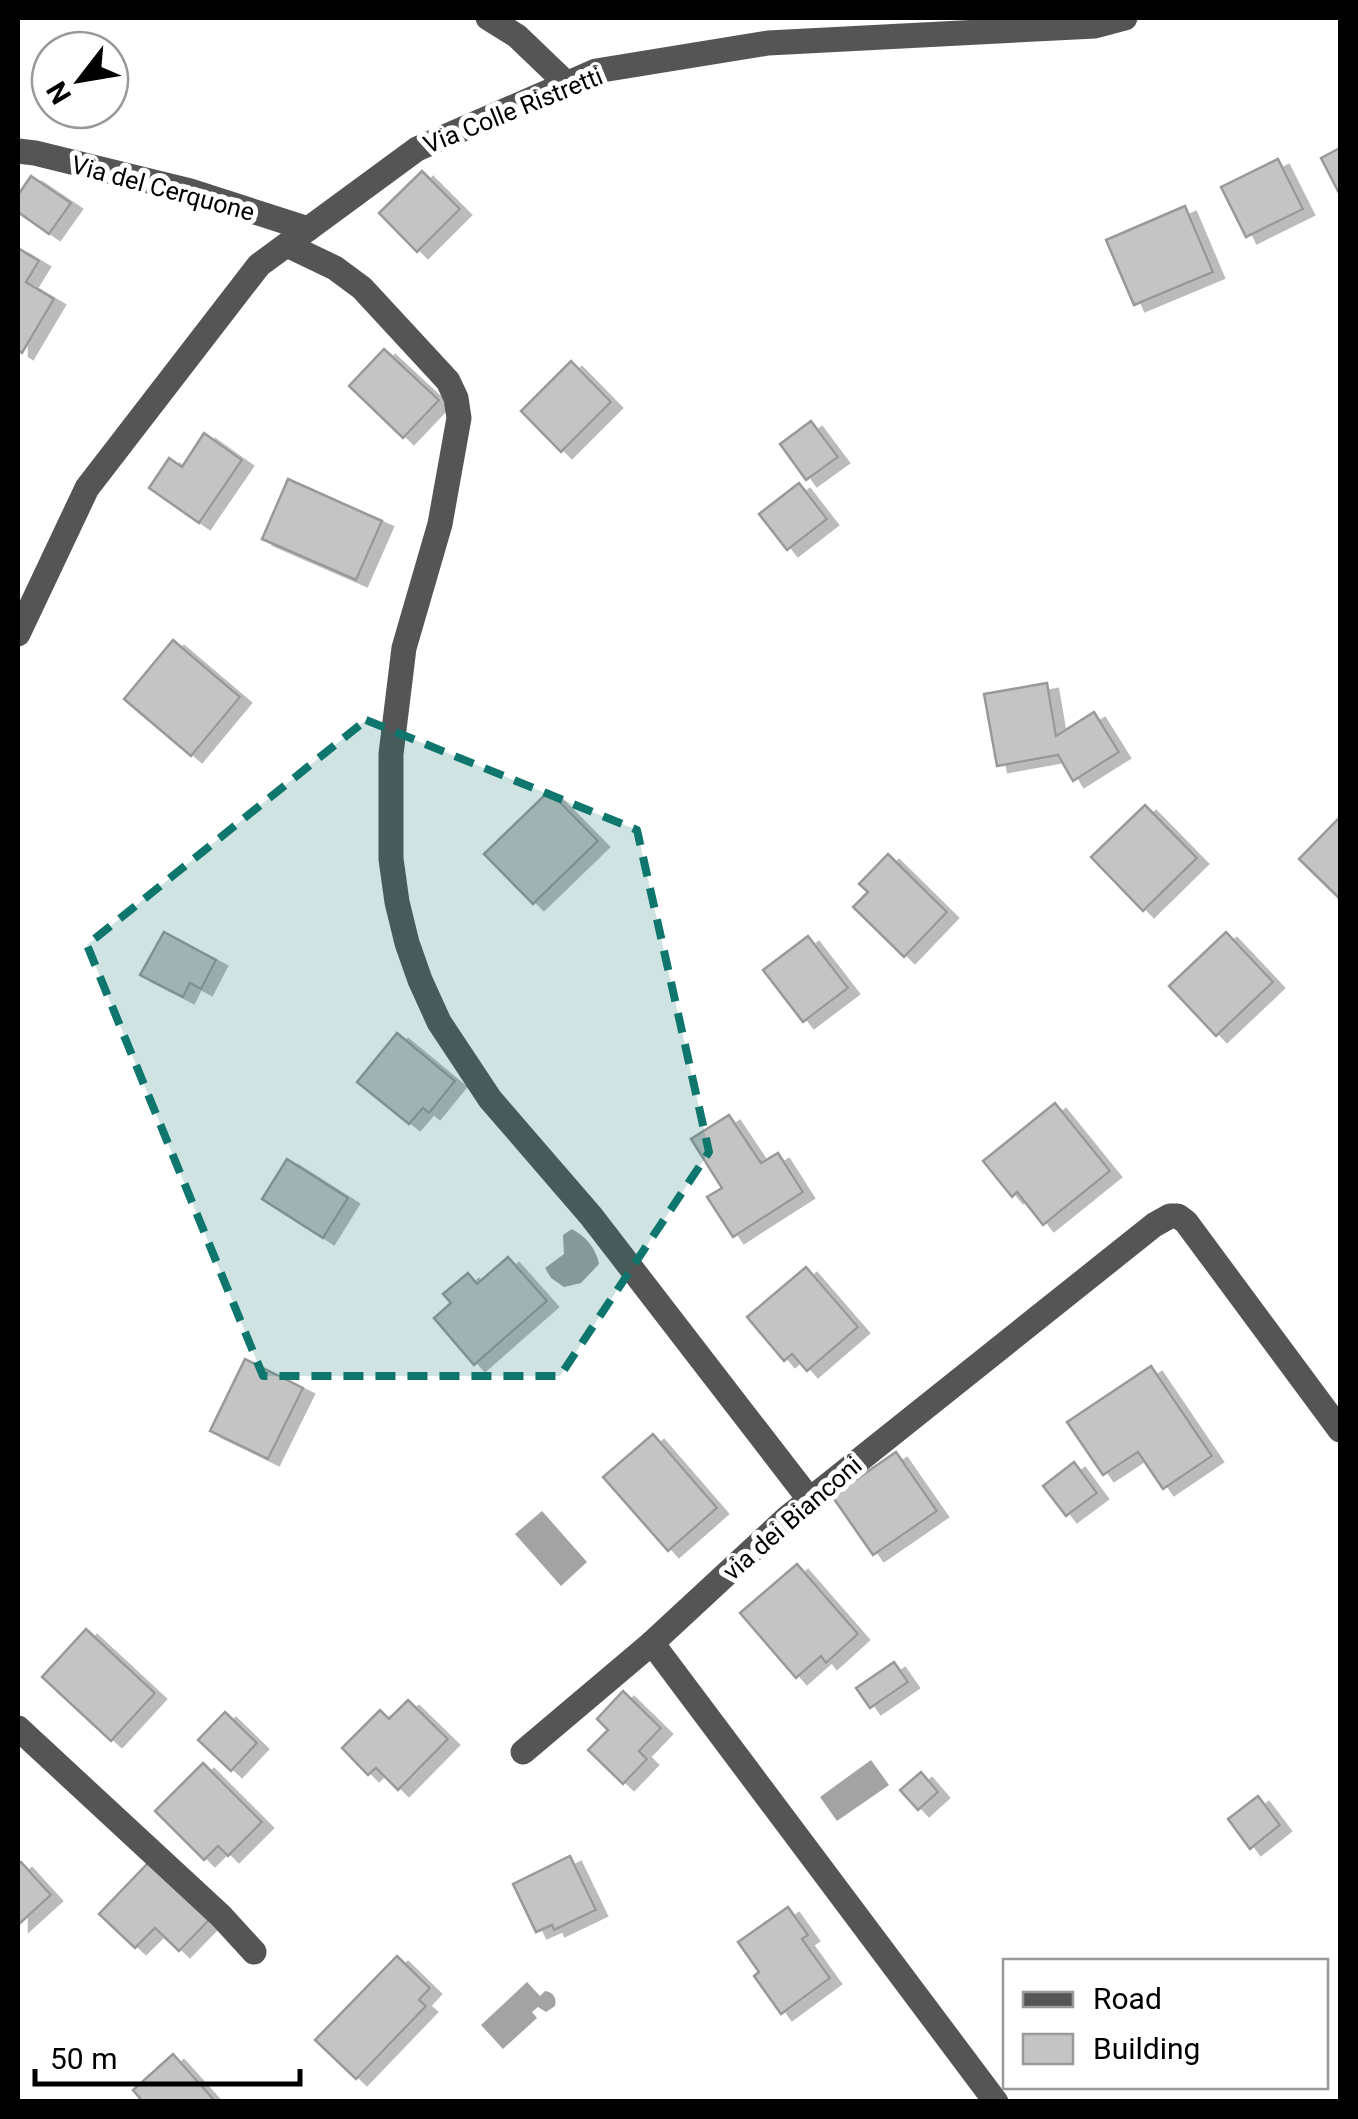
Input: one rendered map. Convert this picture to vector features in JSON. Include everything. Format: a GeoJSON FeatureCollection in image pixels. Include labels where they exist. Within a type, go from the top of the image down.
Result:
{"type":"FeatureCollection","features":[{"type":"Feature","properties":{"kind":"street"},"geometry":{"type":"LineString","coordinates":[[488,18],[517,36],[567,84]]}},
{"type":"Feature","properties":{"kind":"street","name":"Via Colle Ristretti"},"geometry":{"type":"LineString","coordinates":[[18,634],[87,488],[259,266],[417,148],[596,71],[768,43],[1095,26],[1124,18]]}},
{"type":"Feature","properties":{"kind":"street","name":"Via del Cerquone"},"geometry":{"type":"LineString","coordinates":[[18,150],[190,191],[308,229]]}},
{"type":"Feature","properties":{"kind":"street"},"geometry":{"type":"LineString","coordinates":[[287,245],[335,268],[362,288],[448,381],[456,398],[459,418],[440,524],[404,648],[391,754],[391,859],[400,916],[420,980],[440,1022],[490,1099],[590,1216],[810,1500]]}},
{"type":"Feature","properties":{"kind":"street","name":"via dei Bianconi"},"geometry":{"type":"LineString","coordinates":[[523,1752],[652,1643],[788,1517],[1154,1225],[1174,1215],[1186,1222],[1340,1430]]}},
{"type":"Feature","properties":{"kind":"street"},"geometry":{"type":"LineString","coordinates":[[652,1643],[996,2102]]}},
{"type":"Feature","properties":{"kind":"street"},"geometry":{"type":"LineString","coordinates":[[18,1728],[221,1916],[254,1952]]}},
{"type":"Feature","properties":{"kind":"highlighted area"},"geometry":{"type":"Polygon","coordinates":[[[366,720],[637,830],[709,1152],[560,1376],[263,1376],[87,945],[366,720]]]}},
{"type":"Feature","properties":{"kind":"shaded area"},"geometry":{"type":"Polygon","coordinates":[[[572,1229],[590,1244],[599,1264],[581,1283],[564,1287],[545,1268],[564,1254],[563,1235],[572,1229]]]}},
{"type":"Feature","properties":{"kind":"shaded area"},"geometry":{"type":"Polygon","coordinates":[[[542,1511],[587,1562],[561,1586],[515,1534],[542,1511]]]}},
{"type":"Feature","properties":{"kind":"shaded area"},"geometry":{"type":"Polygon","coordinates":[[[871,1760],[889,1785],[837,1821],[820,1797],[871,1760]]]}},
{"type":"Feature","properties":{"kind":"shaded area"},"geometry":{"type":"Polygon","coordinates":[[[527,1982],[540,1996],[545,1991],[552,1994],[555,2006],[546,2012],[538,2007],[532,2012],[537,2018],[503,2049],[481,2025],[527,1982]]]}},
{"type":"Feature","properties":{"kind":"building"},"geometry":{"type":"Polygon","coordinates":[[[1340,148],[1340,195],[1321,158],[1340,148]]]}},
{"type":"Feature","properties":{"kind":"building"},"geometry":{"type":"Polygon","coordinates":[[[1278,159],[1303,209],[1246,237],[1221,187],[1278,159]]]}},
{"type":"Feature","properties":{"kind":"building"},"geometry":{"type":"Polygon","coordinates":[[[422,171],[460,209],[417,252],[379,213],[422,171]]]}},
{"type":"Feature","properties":{"kind":"building"},"geometry":{"type":"Polygon","coordinates":[[[31,176],[71,203],[49,234],[18,212],[18,195],[31,176]]]}},
{"type":"Feature","properties":{"kind":"building"},"geometry":{"type":"Polygon","coordinates":[[[1185,206],[1213,272],[1134,305],[1106,240],[1185,206]]]}},
{"type":"Feature","properties":{"kind":"building"},"geometry":{"type":"Polygon","coordinates":[[[18,248],[39,261],[26,282],[54,299],[22,353],[18,350],[18,248]]]}},
{"type":"Feature","properties":{"kind":"building"},"geometry":{"type":"Polygon","coordinates":[[[384,349],[439,400],[403,438],[349,386],[384,349]]]}},
{"type":"Feature","properties":{"kind":"building"},"geometry":{"type":"Polygon","coordinates":[[[571,361],[611,402],[561,452],[521,411],[571,361]]]}},
{"type":"Feature","properties":{"kind":"building"},"geometry":{"type":"Polygon","coordinates":[[[811,421],[838,457],[806,480],[780,444],[811,421]]]}},
{"type":"Feature","properties":{"kind":"building"},"geometry":{"type":"Polygon","coordinates":[[[204,433],[242,460],[199,523],[149,488],[169,458],[182,467],[204,433]]]}},
{"type":"Feature","properties":{"kind":"building"},"geometry":{"type":"Polygon","coordinates":[[[288,479],[382,521],[356,580],[262,539],[288,479]]]}},
{"type":"Feature","properties":{"kind":"building"},"geometry":{"type":"Polygon","coordinates":[[[799,483],[827,519],[787,550],[759,514],[799,483]]]}},
{"type":"Feature","properties":{"kind":"building"},"geometry":{"type":"Polygon","coordinates":[[[173,640],[240,697],[191,756],[124,699],[173,640]]]}},
{"type":"Feature","properties":{"kind":"building"},"geometry":{"type":"Polygon","coordinates":[[[1047,683],[1056,736],[1094,712],[1119,752],[1073,781],[1058,755],[997,766],[984,694],[1047,683]]]}},
{"type":"Feature","properties":{"kind":"building"},"geometry":{"type":"Polygon","coordinates":[[[549,791],[598,841],[533,904],[484,854],[549,791]]]}},
{"type":"Feature","properties":{"kind":"building"},"geometry":{"type":"Polygon","coordinates":[[[1145,805],[1197,858],[1143,911],[1091,857],[1145,805]]]}},
{"type":"Feature","properties":{"kind":"building"},"geometry":{"type":"Polygon","coordinates":[[[1340,817],[1340,899],[1299,859],[1340,817]]]}},
{"type":"Feature","properties":{"kind":"building"},"geometry":{"type":"Polygon","coordinates":[[[888,854],[947,912],[904,957],[853,907],[868,892],[859,884],[888,854]]]}},
{"type":"Feature","properties":{"kind":"building"},"geometry":{"type":"Polygon","coordinates":[[[164,932],[216,960],[201,989],[190,983],[183,997],[140,975],[164,932]]]}},
{"type":"Feature","properties":{"kind":"building"},"geometry":{"type":"Polygon","coordinates":[[[1226,932],[1273,982],[1216,1036],[1169,986],[1226,932]]]}},
{"type":"Feature","properties":{"kind":"building"},"geometry":{"type":"Polygon","coordinates":[[[808,936],[848,988],[803,1022],[763,970],[808,936]]]}},
{"type":"Feature","properties":{"kind":"building"},"geometry":{"type":"Polygon","coordinates":[[[397,1033],[455,1081],[429,1113],[423,1108],[409,1124],[357,1082],[397,1033]]]}},
{"type":"Feature","properties":{"kind":"building"},"geometry":{"type":"Polygon","coordinates":[[[1055,1103],[1110,1171],[1043,1225],[1017,1192],[1012,1197],[983,1161],[1055,1103]]]}},
{"type":"Feature","properties":{"kind":"building"},"geometry":{"type":"Polygon","coordinates":[[[729,1115],[761,1163],[778,1153],[803,1192],[733,1237],[707,1197],[722,1188],[691,1139],[729,1115]]]}},
{"type":"Feature","properties":{"kind":"building"},"geometry":{"type":"Polygon","coordinates":[[[287,1159],[348,1198],[323,1238],[262,1199],[287,1159]]]}},
{"type":"Feature","properties":{"kind":"building"},"geometry":{"type":"Polygon","coordinates":[[[508,1257],[547,1301],[474,1365],[434,1318],[451,1303],[443,1294],[468,1273],[477,1284],[508,1257]]]}},
{"type":"Feature","properties":{"kind":"building"},"geometry":{"type":"Polygon","coordinates":[[[806,1267],[858,1327],[807,1371],[792,1354],[784,1361],[747,1317],[806,1267]]]}},
{"type":"Feature","properties":{"kind":"building"},"geometry":{"type":"Polygon","coordinates":[[[245,1359],[303,1388],[268,1459],[210,1431],[245,1359]]]}},
{"type":"Feature","properties":{"kind":"building"},"geometry":{"type":"Polygon","coordinates":[[[1151,1366],[1212,1456],[1163,1489],[1138,1452],[1103,1475],[1067,1422],[1151,1366]]]}},
{"type":"Feature","properties":{"kind":"building"},"geometry":{"type":"Polygon","coordinates":[[[653,1434],[717,1508],[668,1551],[603,1477],[653,1434]]]}},
{"type":"Feature","properties":{"kind":"building"},"geometry":{"type":"Polygon","coordinates":[[[896,1452],[937,1511],[873,1555],[832,1496],[896,1452]]]}},
{"type":"Feature","properties":{"kind":"building"},"geometry":{"type":"Polygon","coordinates":[[[1074,1462],[1097,1493],[1066,1516],[1043,1486],[1074,1462]]]}},
{"type":"Feature","properties":{"kind":"building"},"geometry":{"type":"Polygon","coordinates":[[[797,1564],[858,1634],[826,1663],[821,1656],[796,1678],[740,1613],[797,1564]]]}},
{"type":"Feature","properties":{"kind":"building"},"geometry":{"type":"Polygon","coordinates":[[[86,1629],[155,1693],[111,1741],[42,1677],[86,1629]]]}},
{"type":"Feature","properties":{"kind":"building"},"geometry":{"type":"Polygon","coordinates":[[[894,1662],[908,1682],[870,1708],[856,1688],[894,1662]]]}},
{"type":"Feature","properties":{"kind":"building"},"geometry":{"type":"Polygon","coordinates":[[[623,1691],[661,1728],[639,1751],[647,1759],[623,1784],[588,1750],[608,1730],[597,1719],[623,1691]]]}},
{"type":"Feature","properties":{"kind":"building"},"geometry":{"type":"Polygon","coordinates":[[[408,1700],[448,1739],[398,1790],[376,1768],[368,1775],[342,1748],[380,1710],[389,1719],[408,1700]]]}},
{"type":"Feature","properties":{"kind":"building"},"geometry":{"type":"Polygon","coordinates":[[[225,1712],[257,1743],[231,1771],[198,1740],[225,1712]]]}},
{"type":"Feature","properties":{"kind":"building"},"geometry":{"type":"Polygon","coordinates":[[[203,1763],[262,1822],[228,1856],[218,1846],[204,1860],[155,1811],[203,1763]]]}},
{"type":"Feature","properties":{"kind":"building"},"geometry":{"type":"Polygon","coordinates":[[[921,1772],[938,1792],[918,1810],[900,1790],[921,1772]]]}},
{"type":"Feature","properties":{"kind":"building"},"geometry":{"type":"Polygon","coordinates":[[[1258,1796],[1280,1825],[1250,1849],[1228,1819],[1258,1796]]]}},
{"type":"Feature","properties":{"kind":"building"},"geometry":{"type":"Polygon","coordinates":[[[570,1856],[596,1910],[554,1930],[552,1925],[536,1932],[513,1884],[570,1856]]]}},
{"type":"Feature","properties":{"kind":"building"},"geometry":{"type":"Polygon","coordinates":[[[21,1862],[51,1895],[18,1925],[18,1865],[21,1862]]]}},
{"type":"Feature","properties":{"kind":"building"},"geometry":{"type":"Polygon","coordinates":[[[149,1862],[209,1920],[179,1951],[155,1928],[135,1948],[99,1914],[149,1862]]]}},
{"type":"Feature","properties":{"kind":"building"},"geometry":{"type":"Polygon","coordinates":[[[788,1907],[808,1935],[802,1939],[830,1978],[781,2014],[754,1976],[759,1972],[738,1942],[788,1907]]]}},
{"type":"Feature","properties":{"kind":"building"},"geometry":{"type":"Polygon","coordinates":[[[397,1956],[430,1988],[419,2000],[426,2006],[356,2079],[315,2040],[397,1956]]]}},
{"type":"Feature","properties":{"kind":"building"},"geometry":{"type":"Polygon","coordinates":[[[173,2054],[215,2102],[143,2102],[133,2090],[173,2054]]]}}]}
